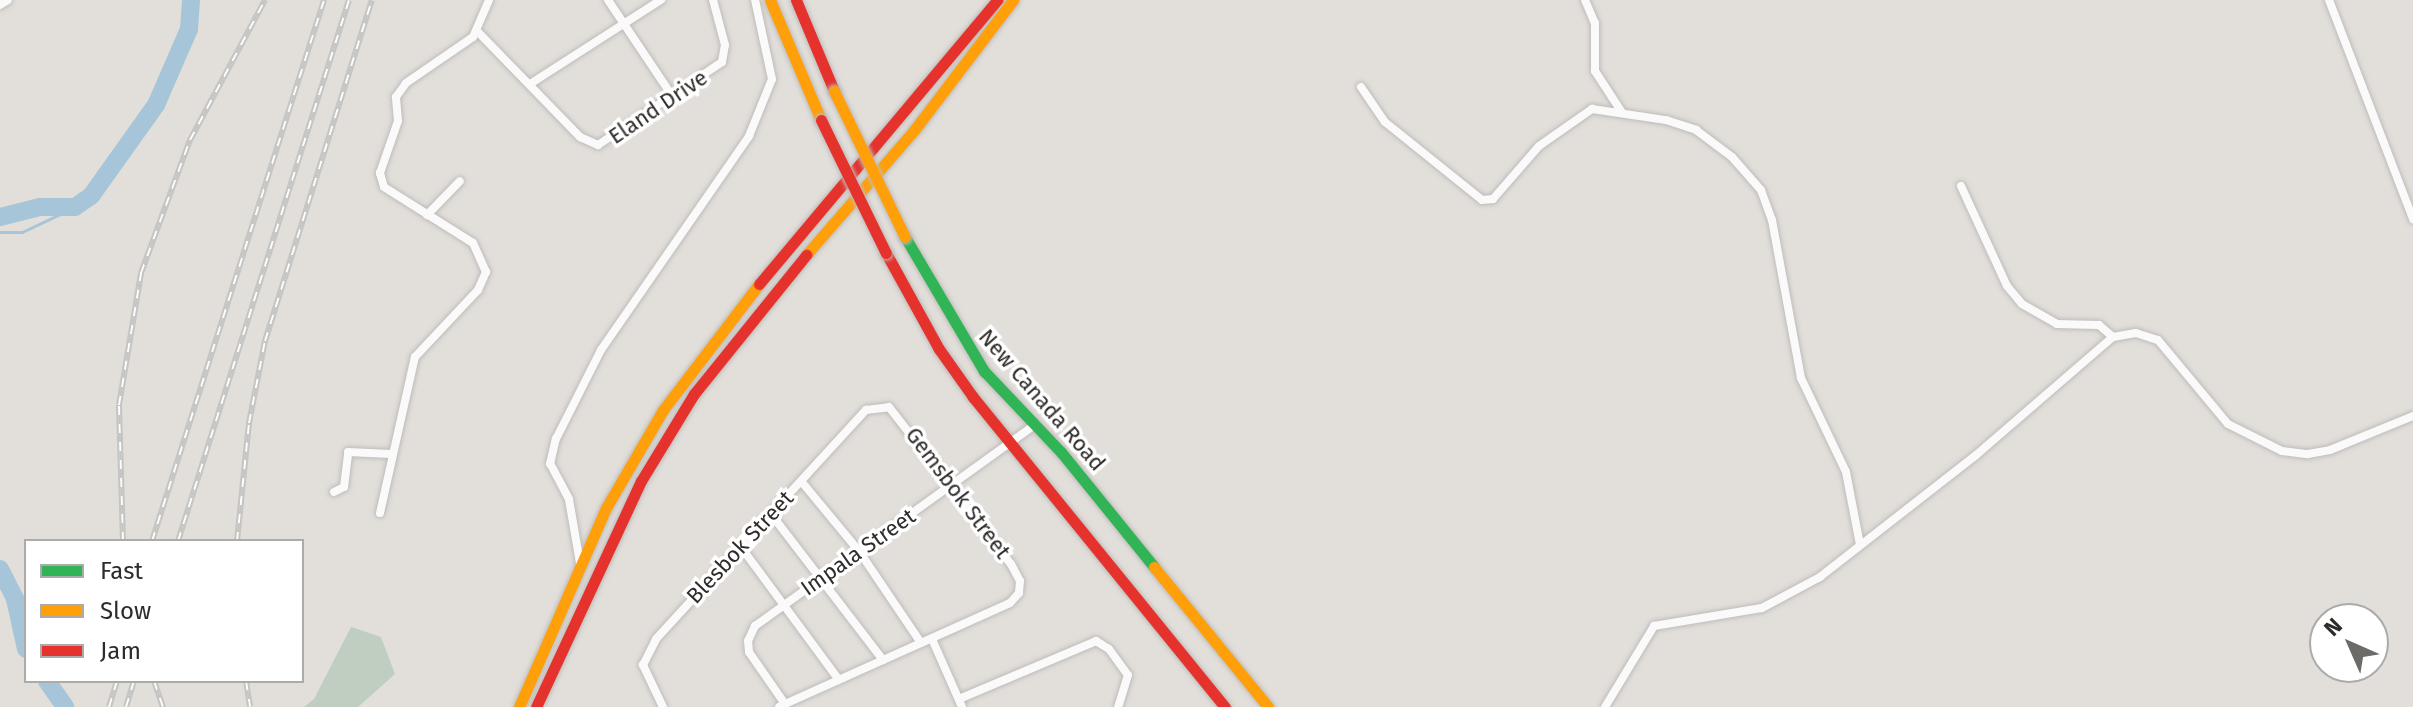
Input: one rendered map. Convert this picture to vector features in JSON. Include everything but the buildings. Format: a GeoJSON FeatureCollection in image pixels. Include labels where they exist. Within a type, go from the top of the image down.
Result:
{"type":"FeatureCollection","features":[{"type":"Feature","properties":{"kind":"main road","name":"New Canada Road"},"geometry":{"type":"LineString","coordinates":[[770,0],[821,120],[886,253],[939,349],[1010,445],[1225,707]]}},
{"type":"Feature","properties":{"kind":"main road","name":"New Canada Road"},"geometry":{"type":"LineString","coordinates":[[796,0],[834,91],[905,237],[974,357],[1036,424],[1268,707]]}},
{"type":"Feature","properties":{"kind":"main road"},"geometry":{"type":"LineString","coordinates":[[519,707],[580,563],[635,458],[699,359],[997,0]]}},
{"type":"Feature","properties":{"kind":"main road"},"geometry":{"type":"LineString","coordinates":[[536,707],[641,481],[694,394],[765,302],[915,129],[1013,0]]}},
{"type":"Feature","properties":{"kind":"street"},"geometry":{"type":"LineString","coordinates":[[0,5],[8,0]]}},
{"type":"Feature","properties":{"kind":"street"},"geometry":{"type":"LineString","coordinates":[[380,513],[415,357],[478,290],[486,272],[473,243],[387,191],[380,173],[397,128],[398,92],[477,31],[489,0]]}},
{"type":"Feature","properties":{"kind":"street"},"geometry":{"type":"LineString","coordinates":[[608,0],[673,97]]}},
{"type":"Feature","properties":{"kind":"street"},"geometry":{"type":"LineString","coordinates":[[530,84],[661,0]]}},
{"type":"Feature","properties":{"kind":"street","name":"Eland Drive"},"geometry":{"type":"LineString","coordinates":[[477,31],[580,137],[594,145],[607,142],[725,57],[713,0]]}},
{"type":"Feature","properties":{"kind":"street"},"geometry":{"type":"LineString","coordinates":[[580,563],[569,499],[550,464],[556,439],[601,350],[716,190],[749,136],[772,79],[755,0]]}},
{"type":"Feature","properties":{"kind":"street"},"geometry":{"type":"LineString","coordinates":[[1585,0],[1595,23],[1595,71],[1622,112]]}},
{"type":"Feature","properties":{"kind":"street"},"geometry":{"type":"LineString","coordinates":[[2329,0],[2413,219]]}},
{"type":"Feature","properties":{"kind":"street"},"geometry":{"type":"LineString","coordinates":[[1361,87],[1385,122],[1482,200],[1493,199],[1539,146],[1579,115],[1592,109],[1622,112],[1696,130],[1732,157],[1761,190],[1780,247],[1786,312],[1801,378],[1846,472],[1860,545]]}},
{"type":"Feature","properties":{"kind":"street"},"geometry":{"type":"LineString","coordinates":[[427,215],[460,181]]}},
{"type":"Feature","properties":{"kind":"street"},"geometry":{"type":"LineString","coordinates":[[1961,186],[2007,286],[2022,304],[2047,320],[2099,325],[2113,337]]}},
{"type":"Feature","properties":{"kind":"street"},"geometry":{"type":"LineString","coordinates":[[1605,707],[1654,626],[1769,605],[1820,577],[1975,456],[2113,337],[2136,333],[2158,340],[2228,424],[2282,451],[2308,454],[2330,450],[2413,416]]}},
{"type":"Feature","properties":{"kind":"street","name":"Blesbok Street"},"geometry":{"type":"LineString","coordinates":[[663,707],[645,674],[647,654],[866,410],[880,405]]}},
{"type":"Feature","properties":{"kind":"street","name":"Gemsbok Street"},"geometry":{"type":"LineString","coordinates":[[880,405],[897,413],[954,484],[1020,581],[1019,593],[1010,603],[932,639]]}},
{"type":"Feature","properties":{"kind":"street","name":"Impala Street"},"geometry":{"type":"LineString","coordinates":[[782,706],[753,660],[748,641],[755,626],[1036,424]]}},
{"type":"Feature","properties":{"kind":"street"},"geometry":{"type":"LineString","coordinates":[[334,492],[344,487],[348,452],[391,454]]}},
{"type":"Feature","properties":{"kind":"street"},"geometry":{"type":"LineString","coordinates":[[801,481],[859,551],[921,643]]}},
{"type":"Feature","properties":{"kind":"street"},"geometry":{"type":"LineString","coordinates":[[771,514],[883,660]]}},
{"type":"Feature","properties":{"kind":"street"},"geometry":{"type":"LineString","coordinates":[[741,547],[787,603],[839,680]]}},
{"type":"Feature","properties":{"kind":"street"},"geometry":{"type":"LineString","coordinates":[[782,706],[932,639],[960,703],[1096,641],[1109,649],[1128,675],[1118,707]]}},
{"type":"Feature","properties":{"kind":"green space"},"geometry":{"type":"Polygon","coordinates":[[[351,627],[381,637],[395,674],[358,707],[304,707],[314,699],[351,627]]]}},
{"type":"Feature","properties":{"kind":"waterway"},"geometry":{"type":"LineString","coordinates":[[185,0],[191,18]]}},
{"type":"Feature","properties":{"kind":"waterway"},"geometry":{"type":"LineString","coordinates":[[0,217],[40,207],[75,207],[91,196],[156,105],[189,29],[191,0]]}},
{"type":"Feature","properties":{"kind":"waterway"},"geometry":{"type":"LineString","coordinates":[[0,232],[22,232],[75,207]]}},
{"type":"Feature","properties":{"kind":"waterway"},"geometry":{"type":"LineString","coordinates":[[0,569],[15,599],[24,640]]}},
{"type":"Feature","properties":{"kind":"waterway"},"geometry":{"type":"LineString","coordinates":[[48,683],[65,707]]}},
{"type":"Feature","properties":{"kind":"railway"},"geometry":{"type":"LineString","coordinates":[[123,539],[119,405],[141,273],[190,140],[265,0]]}},
{"type":"Feature","properties":{"kind":"railway"},"geometry":{"type":"LineString","coordinates":[[153,539],[324,0]]}},
{"type":"Feature","properties":{"kind":"railway"},"geometry":{"type":"LineString","coordinates":[[179,539],[349,0]]}},
{"type":"Feature","properties":{"kind":"railway"},"geometry":{"type":"LineString","coordinates":[[237,539],[249,423],[265,341],[372,0]]}},
{"type":"Feature","properties":{"kind":"railway"},"geometry":{"type":"LineString","coordinates":[[109,707],[116,683]]}},
{"type":"Feature","properties":{"kind":"railway"},"geometry":{"type":"LineString","coordinates":[[126,707],[133,683]]}},
{"type":"Feature","properties":{"kind":"railway"},"geometry":{"type":"LineString","coordinates":[[155,683],[163,707]]}},
{"type":"Feature","properties":{"kind":"railway"},"geometry":{"type":"LineString","coordinates":[[246,683],[250,707]]}},
{"type":"Feature","properties":{"kind":"traffic: fast"},"geometry":{"type":"LineString","coordinates":[[905,237],[984,371],[1061,452],[1154,567]]}},
{"type":"Feature","properties":{"kind":"traffic: slow"},"geometry":{"type":"LineString","coordinates":[[770,0],[821,120]]}},
{"type":"Feature","properties":{"kind":"traffic: slow"},"geometry":{"type":"LineString","coordinates":[[806,255],[915,129],[1013,0]]}},
{"type":"Feature","properties":{"kind":"traffic: slow"},"geometry":{"type":"LineString","coordinates":[[834,91],[905,237]]}},
{"type":"Feature","properties":{"kind":"traffic: slow"},"geometry":{"type":"LineString","coordinates":[[519,707],[606,508],[663,410],[759,284]]}},
{"type":"Feature","properties":{"kind":"traffic: slow"},"geometry":{"type":"LineString","coordinates":[[1154,567],[1268,707]]}},
{"type":"Feature","properties":{"kind":"traffic: jam"},"geometry":{"type":"LineString","coordinates":[[796,0],[834,91]]}},
{"type":"Feature","properties":{"kind":"traffic: jam"},"geometry":{"type":"LineString","coordinates":[[759,284],[997,0]]}},
{"type":"Feature","properties":{"kind":"traffic: jam"},"geometry":{"type":"LineString","coordinates":[[821,120],[886,253]]}},
{"type":"Feature","properties":{"kind":"traffic: jam"},"geometry":{"type":"LineString","coordinates":[[886,253],[939,349],[973,397],[1225,707]]}},
{"type":"Feature","properties":{"kind":"traffic: jam"},"geometry":{"type":"LineString","coordinates":[[536,707],[641,481],[694,394],[806,255]]}}]}
